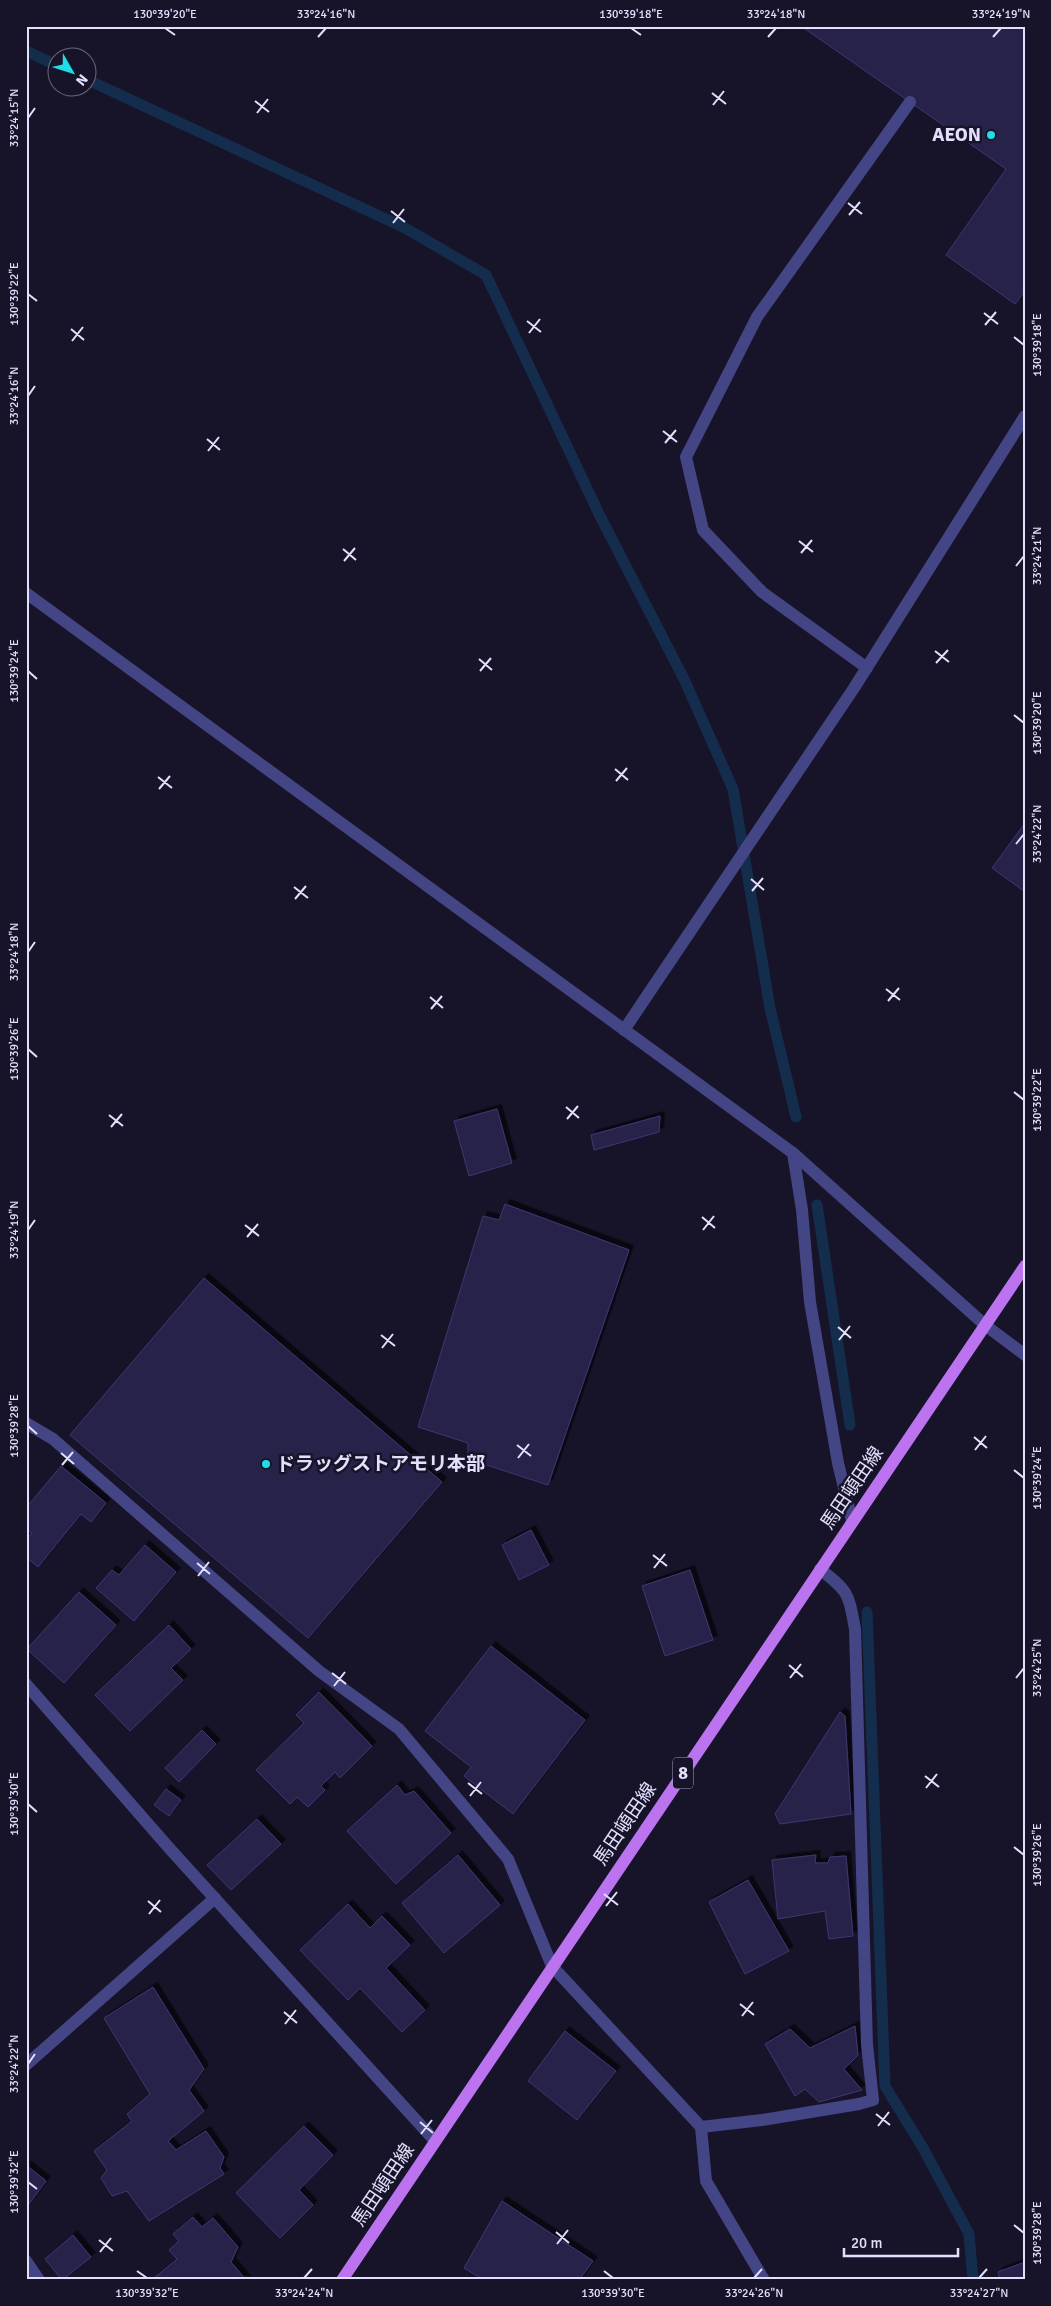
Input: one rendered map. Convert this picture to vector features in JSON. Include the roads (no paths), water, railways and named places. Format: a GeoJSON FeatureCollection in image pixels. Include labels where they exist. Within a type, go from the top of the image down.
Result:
{"type":"FeatureCollection","features":[{"type":"Feature","properties":{"kind":"main road","name":"馬田頓田線"},"geometry":{"type":"LineString","coordinates":[[342,2280],[1025,1266]]}},
{"type":"Feature","properties":{"kind":"street"},"geometry":{"type":"LineString","coordinates":[[867,668],[762,592],[703,530],[686,457],[757,316],[910,102]]}},
{"type":"Feature","properties":{"kind":"street"},"geometry":{"type":"LineString","coordinates":[[624,1030],[867,668],[1025,416]]}},
{"type":"Feature","properties":{"kind":"street"},"geometry":{"type":"LineString","coordinates":[[26,593],[793,1153],[985,1325],[1025,1354]]}},
{"type":"Feature","properties":{"kind":"street"},"geometry":{"type":"LineString","coordinates":[[793,1153],[802,1210],[810,1302],[838,1463],[852,1521]]}},
{"type":"Feature","properties":{"kind":"street"},"geometry":{"type":"LineString","coordinates":[[26,1423],[53,1439],[319,1671],[399,1729],[508,1859],[552,1966],[701,2127],[706,2181],[764,2280]]}},
{"type":"Feature","properties":{"kind":"street"},"geometry":{"type":"LineString","coordinates":[[701,2127],[762,2120],[872,2100],[867,2046],[855,1629],[848,1597],[842,1586],[820,1569]]}},
{"type":"Feature","properties":{"kind":"street"},"geometry":{"type":"LineString","coordinates":[[26,1684],[215,1898],[435,2141]]}},
{"type":"Feature","properties":{"kind":"street"},"geometry":{"type":"LineString","coordinates":[[26,2065],[215,1898]]}},
{"type":"Feature","properties":{"kind":"street"},"geometry":{"type":"LineString","coordinates":[[26,2261],[39,2280]]}},
{"type":"Feature","properties":{"kind":"waterway"},"geometry":{"type":"LineString","coordinates":[[26,51],[48,61]]}},
{"type":"Feature","properties":{"kind":"waterway"},"geometry":{"type":"LineString","coordinates":[[98,85],[405,228],[486,275],[600,516],[684,679],[733,789],[770,1008],[796,1117]]}},
{"type":"Feature","properties":{"kind":"waterway"},"geometry":{"type":"LineString","coordinates":[[817,1205],[850,1425]]}},
{"type":"Feature","properties":{"kind":"waterway"},"geometry":{"type":"LineString","coordinates":[[867,1612],[885,2086],[923,2148],[969,2234],[973,2280]]}},
{"type":"Feature","properties":{"kind":"place","name":"AEON"},"geometry":{"type":"Point","coordinates":[991,135]}},
{"type":"Feature","properties":{"kind":"place","name":"ドラッグストアモリ本部"},"geometry":{"type":"Point","coordinates":[266,1464]}}]}
